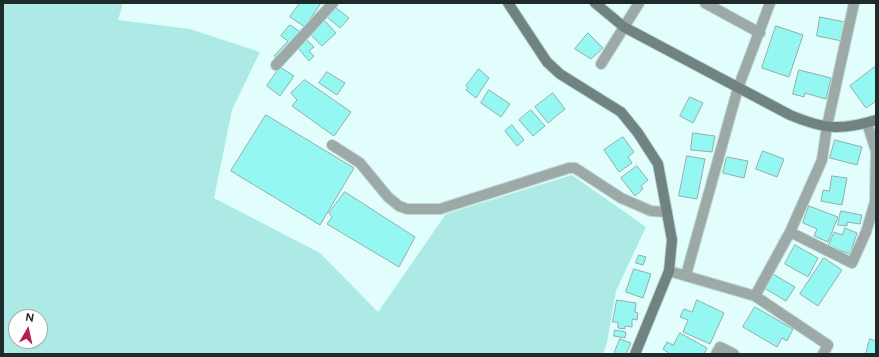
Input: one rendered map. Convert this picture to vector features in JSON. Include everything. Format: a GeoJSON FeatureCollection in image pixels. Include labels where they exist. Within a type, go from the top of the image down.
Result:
{"type":"FeatureCollection","features":[{"type":"Feature","properties":{"kind":"street"},"geometry":{"type":"LineString","coordinates":[[276,65],[333,3]]}},
{"type":"Feature","properties":{"kind":"street"},"geometry":{"type":"LineString","coordinates":[[508,3],[547,62],[560,74],[621,112],[638,133],[658,164],[672,240],[669,271],[635,354]]}},
{"type":"Feature","properties":{"kind":"street"},"geometry":{"type":"LineString","coordinates":[[596,3],[624,27],[790,115],[814,125],[827,126],[855,126],[872,121],[876,151],[875,202],[866,232],[852,263],[790,232]]}},
{"type":"Feature","properties":{"kind":"street"},"geometry":{"type":"LineString","coordinates":[[601,64],[639,3]]}},
{"type":"Feature","properties":{"kind":"street"},"geometry":{"type":"LineString","coordinates":[[705,3],[760,33]]}},
{"type":"Feature","properties":{"kind":"street"},"geometry":{"type":"LineString","coordinates":[[686,275],[738,88],[760,33],[770,3]]}},
{"type":"Feature","properties":{"kind":"street"},"geometry":{"type":"LineString","coordinates":[[755,296],[790,232],[822,160],[827,126],[854,3]]}},
{"type":"Feature","properties":{"kind":"street"},"geometry":{"type":"LineString","coordinates":[[332,145],[360,163],[388,197],[400,206],[408,209],[440,209],[569,168],[575,168],[622,198],[651,211],[667,212]]}},
{"type":"Feature","properties":{"kind":"street"},"geometry":{"type":"LineString","coordinates":[[669,271],[755,296],[828,345],[823,354]]}},
{"type":"Feature","properties":{"kind":"street"},"geometry":{"type":"LineString","coordinates":[[716,354],[720,347],[734,354]]}},
{"type":"Feature","properties":{"kind":"shaded area"},"geometry":{"type":"Polygon","coordinates":[[[3,3],[123,3],[118,20],[190,29],[260,52],[232,110],[214,198],[320,253],[378,312],[446,214],[572,175],[646,227],[616,291],[607,343],[603,354],[3,354],[3,3]]]}},
{"type":"Feature","properties":{"kind":"building"},"geometry":{"type":"Polygon","coordinates":[[[300,3],[321,3],[305,27],[290,17],[300,3]]]}},
{"type":"Feature","properties":{"kind":"building"},"geometry":{"type":"Polygon","coordinates":[[[335,7],[349,18],[340,28],[327,17],[335,7]]]}},
{"type":"Feature","properties":{"kind":"building"},"geometry":{"type":"Polygon","coordinates":[[[820,17],[845,22],[842,41],[817,36],[820,17]]]}},
{"type":"Feature","properties":{"kind":"building"},"geometry":{"type":"Polygon","coordinates":[[[324,20],[336,33],[322,46],[310,34],[324,20]]]}},
{"type":"Feature","properties":{"kind":"building"},"geometry":{"type":"Polygon","coordinates":[[[290,25],[302,33],[277,59],[274,56],[288,41],[281,36],[290,25]]]}},
{"type":"Feature","properties":{"kind":"building"},"geometry":{"type":"Polygon","coordinates":[[[776,26],[803,35],[789,77],[762,68],[776,26]]]}},
{"type":"Feature","properties":{"kind":"building"},"geometry":{"type":"Polygon","coordinates":[[[588,33],[603,48],[591,59],[575,49],[588,33]]]}},
{"type":"Feature","properties":{"kind":"building"},"geometry":{"type":"Polygon","coordinates":[[[306,39],[314,47],[309,51],[314,56],[309,61],[297,47],[306,39]]]}},
{"type":"Feature","properties":{"kind":"building"},"geometry":{"type":"Polygon","coordinates":[[[876,66],[876,101],[866,108],[850,86],[876,66]]]}},
{"type":"Feature","properties":{"kind":"building"},"geometry":{"type":"Polygon","coordinates":[[[280,67],[294,76],[280,96],[267,86],[280,67]]]}},
{"type":"Feature","properties":{"kind":"building"},"geometry":{"type":"Polygon","coordinates":[[[479,69],[489,78],[476,98],[466,90],[468,88],[466,86],[479,69]]]}},
{"type":"Feature","properties":{"kind":"building"},"geometry":{"type":"Polygon","coordinates":[[[799,70],[831,78],[826,99],[805,93],[804,97],[793,94],[799,70]]]}},
{"type":"Feature","properties":{"kind":"building"},"geometry":{"type":"Polygon","coordinates":[[[327,72],[345,83],[337,95],[319,83],[327,72]]]}},
{"type":"Feature","properties":{"kind":"building"},"geometry":{"type":"Polygon","coordinates":[[[305,80],[351,112],[334,136],[292,106],[297,100],[291,93],[305,80]]]}},
{"type":"Feature","properties":{"kind":"building"},"geometry":{"type":"Polygon","coordinates":[[[489,90],[510,104],[501,117],[481,103],[489,90]]]}},
{"type":"Feature","properties":{"kind":"building"},"geometry":{"type":"Polygon","coordinates":[[[553,93],[565,109],[548,123],[535,107],[553,93]]]}},
{"type":"Feature","properties":{"kind":"building"},"geometry":{"type":"Polygon","coordinates":[[[690,97],[703,103],[693,123],[680,116],[690,97]]]}},
{"type":"Feature","properties":{"kind":"building"},"geometry":{"type":"Polygon","coordinates":[[[531,110],[545,126],[533,136],[519,120],[531,110]]]}},
{"type":"Feature","properties":{"kind":"building"},"geometry":{"type":"Polygon","coordinates":[[[266,115],[354,168],[320,225],[231,171],[266,115]]]}},
{"type":"Feature","properties":{"kind":"building"},"geometry":{"type":"Polygon","coordinates":[[[512,125],[524,140],[517,146],[505,131],[512,125]]]}},
{"type":"Feature","properties":{"kind":"building"},"geometry":{"type":"Polygon","coordinates":[[[693,133],[715,136],[712,152],[691,150],[693,133]]]}},
{"type":"Feature","properties":{"kind":"building"},"geometry":{"type":"Polygon","coordinates":[[[623,137],[634,152],[628,157],[632,163],[619,172],[604,150],[623,137]]]}},
{"type":"Feature","properties":{"kind":"building"},"geometry":{"type":"Polygon","coordinates":[[[835,140],[862,147],[857,165],[830,158],[835,140]]]}},
{"type":"Feature","properties":{"kind":"building"},"geometry":{"type":"Polygon","coordinates":[[[763,151],[784,159],[777,177],[756,169],[763,151]]]}},
{"type":"Feature","properties":{"kind":"building"},"geometry":{"type":"Polygon","coordinates":[[[687,156],[705,159],[697,199],[679,196],[687,156]]]}},
{"type":"Feature","properties":{"kind":"building"},"geometry":{"type":"Polygon","coordinates":[[[727,157],[748,161],[744,178],[723,173],[727,157]]]}},
{"type":"Feature","properties":{"kind":"building"},"geometry":{"type":"Polygon","coordinates":[[[637,166],[648,180],[641,186],[643,189],[635,196],[621,178],[637,166]]]}},
{"type":"Feature","properties":{"kind":"building"},"geometry":{"type":"Polygon","coordinates":[[[832,176],[847,178],[842,205],[821,201],[823,190],[829,191],[832,176]]]}},
{"type":"Feature","properties":{"kind":"building"},"geometry":{"type":"Polygon","coordinates":[[[345,192],[415,237],[399,267],[327,224],[332,217],[329,213],[345,192]]]}},
{"type":"Feature","properties":{"kind":"building"},"geometry":{"type":"Polygon","coordinates":[[[809,206],[838,217],[828,242],[814,236],[817,229],[803,223],[809,206]]]}},
{"type":"Feature","properties":{"kind":"building"},"geometry":{"type":"Polygon","coordinates":[[[841,211],[862,215],[860,224],[847,222],[847,226],[838,225],[841,211]]]}},
{"type":"Feature","properties":{"kind":"building"},"geometry":{"type":"Polygon","coordinates":[[[845,228],[857,233],[850,254],[828,246],[834,232],[842,235],[845,228]]]}},
{"type":"Feature","properties":{"kind":"building"},"geometry":{"type":"Polygon","coordinates":[[[795,245],[818,258],[808,277],[785,264],[795,245]]]}},
{"type":"Feature","properties":{"kind":"building"},"geometry":{"type":"Polygon","coordinates":[[[639,255],[646,257],[643,265],[636,263],[639,255]]]}},
{"type":"Feature","properties":{"kind":"building"},"geometry":{"type":"Polygon","coordinates":[[[824,258],[842,270],[818,306],[800,294],[824,258]]]}},
{"type":"Feature","properties":{"kind":"building"},"geometry":{"type":"Polygon","coordinates":[[[634,269],[651,274],[643,298],[626,292],[634,269]]]}},
{"type":"Feature","properties":{"kind":"building"},"geometry":{"type":"Polygon","coordinates":[[[773,274],[795,287],[786,301],[764,288],[773,274]]]}},
{"type":"Feature","properties":{"kind":"building"},"geometry":{"type":"Polygon","coordinates":[[[617,300],[636,303],[635,312],[638,313],[637,320],[632,319],[632,327],[625,326],[625,329],[618,328],[618,322],[613,322],[617,300]]]}},
{"type":"Feature","properties":{"kind":"building"},"geometry":{"type":"Polygon","coordinates":[[[697,300],[724,313],[710,344],[683,332],[688,320],[680,317],[684,309],[692,312],[697,300]]]}},
{"type":"Feature","properties":{"kind":"building"},"geometry":{"type":"Polygon","coordinates":[[[755,307],[793,329],[787,341],[782,338],[777,347],[743,327],[755,307]]]}},
{"type":"Feature","properties":{"kind":"building"},"geometry":{"type":"Polygon","coordinates":[[[615,330],[626,332],[625,338],[614,336],[615,330]]]}},
{"type":"Feature","properties":{"kind":"building"},"geometry":{"type":"Polygon","coordinates":[[[680,333],[707,348],[704,354],[670,354],[663,349],[667,342],[673,345],[680,333]]]}},
{"type":"Feature","properties":{"kind":"building"},"geometry":{"type":"Polygon","coordinates":[[[620,339],[631,343],[626,354],[614,354],[620,339]]]}},
{"type":"Feature","properties":{"kind":"building"},"geometry":{"type":"Polygon","coordinates":[[[870,339],[876,341],[876,354],[866,354],[870,339]]]}}]}
